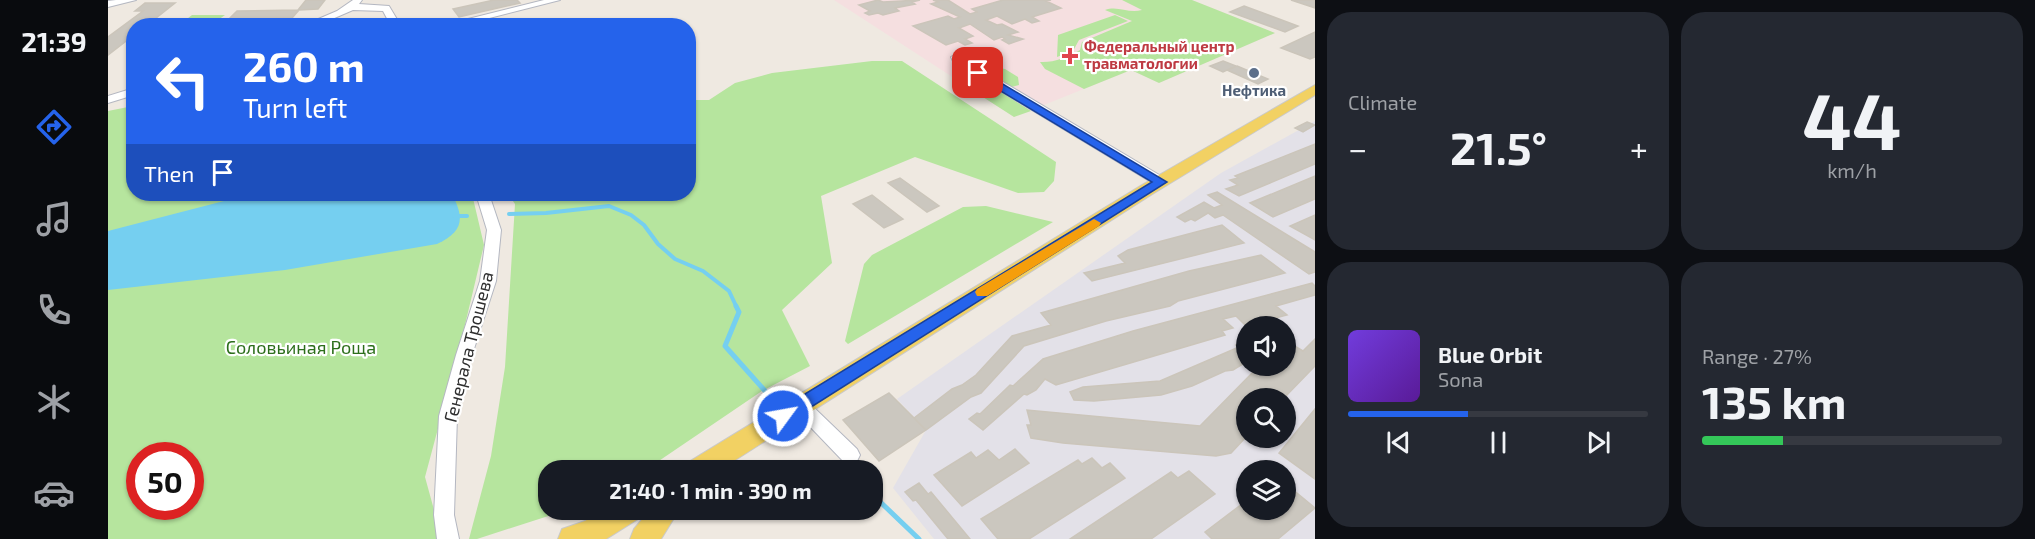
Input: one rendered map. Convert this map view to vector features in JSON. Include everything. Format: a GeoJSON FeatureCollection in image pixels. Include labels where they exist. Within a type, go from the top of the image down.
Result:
{"type":"FeatureCollection","features":[{"type":"Feature","properties":{"kind":"main road"},"geometry":{"type":"LineString","coordinates":[[713,460],[1315,88]]}},
{"type":"Feature","properties":{"kind":"main road"},"geometry":{"type":"LineString","coordinates":[[572,539],[592,532],[612,520]]}},
{"type":"Feature","properties":{"kind":"main road"},"geometry":{"type":"LineString","coordinates":[[644,539],[658,520]]}},
{"type":"Feature","properties":{"kind":"street"},"geometry":{"type":"LineString","coordinates":[[108,4],[132,0]]}},
{"type":"Feature","properties":{"kind":"street"},"geometry":{"type":"LineString","coordinates":[[478,18],[556,0]]}},
{"type":"Feature","properties":{"kind":"street"},"geometry":{"type":"LineString","coordinates":[[323,18],[355,3],[386,8],[392,18]]}},
{"type":"Feature","properties":{"kind":"street"},"geometry":{"type":"LineString","coordinates":[[956,57],[958,61],[1161,182]]}},
{"type":"Feature","properties":{"kind":"street"},"geometry":{"type":"LineString","coordinates":[[108,99],[126,93]]}},
{"type":"Feature","properties":{"kind":"street","name":"Генерала Трошева"},"geometry":{"type":"LineString","coordinates":[[448,539],[444,515],[448,416],[464,355],[488,281],[494,230],[485,201]]}},
{"type":"Feature","properties":{"kind":"street"},"geometry":{"type":"LineString","coordinates":[[800,405],[850,455]]}},
{"type":"Feature","properties":{"kind":"shaded area","name":"Федеральный центр травматологии"},"geometry":{"type":"Polygon","coordinates":[[[834,0],[1192,0],[1275,33],[1159,83],[1131,70],[1014,117],[834,0]]]}},
{"type":"Feature","properties":{"kind":"shaded area"},"geometry":{"type":"Polygon","coordinates":[[[1315,121],[1315,539],[934,539],[893,488],[926,430],[897,399],[1221,173],[1315,121]]]}},
{"type":"Feature","properties":{"kind":"green space"},"geometry":{"type":"Polygon","coordinates":[[[1122,0],[1192,0],[1275,33],[1159,83],[1131,70],[1084,89],[1045,69],[1040,62],[1071,55],[1080,50],[1082,42],[1132,21],[1105,10],[1114,8],[1142,10],[1122,0]]]}},
{"type":"Feature","properties":{"kind":"green space"},"geometry":{"type":"Polygon","coordinates":[[[192,15],[225,15],[221,18],[188,18],[192,15]]]}},
{"type":"Feature","properties":{"kind":"green space"},"geometry":{"type":"Polygon","coordinates":[[[1115,15],[1128,21],[1079,40],[1073,51],[1057,57],[1058,35],[1115,15]]]}},
{"type":"Feature","properties":{"kind":"green space"},"geometry":{"type":"Polygon","coordinates":[[[972,52],[977,55],[975,58],[987,62],[986,65],[1005,69],[1018,77],[1019,85],[1008,88],[960,60],[961,57],[972,52]]]}},
{"type":"Feature","properties":{"kind":"green space"},"geometry":{"type":"Polygon","coordinates":[[[872,61],[902,61],[1056,162],[1054,181],[1044,192],[1018,193],[915,157],[821,196],[832,263],[782,310],[810,366],[762,391],[660,460],[538,460],[538,519],[477,539],[469,539],[491,456],[505,367],[515,204],[513,201],[696,201],[696,100],[709,100],[735,83],[772,73],[872,61]]]}},
{"type":"Feature","properties":{"kind":"green space"},"geometry":{"type":"Polygon","coordinates":[[[968,77],[980,79],[1031,111],[1014,117],[958,81],[968,77]]]}},
{"type":"Feature","properties":{"kind":"green space","name":"Соловьиная Роща"},"geometry":{"type":"Polygon","coordinates":[[[126,107],[126,201],[474,201],[484,245],[425,477],[442,539],[108,539],[108,111],[126,107]]]}},
{"type":"Feature","properties":{"kind":"green space"},"geometry":{"type":"Polygon","coordinates":[[[986,206],[1053,222],[848,344],[845,341],[864,264],[872,255],[963,207],[986,206]]]}},
{"type":"Feature","properties":{"kind":"water"},"geometry":{"type":"Polygon","coordinates":[[[224,201],[455,201],[460,218],[457,229],[452,235],[437,244],[285,270],[108,290],[108,231],[224,201]]]}},
{"type":"Feature","properties":{"kind":"building"},"geometry":{"type":"Polygon","coordinates":[[[306,0],[325,0],[318,9],[299,10],[292,18],[230,18],[237,11],[298,10],[306,0]]]}},
{"type":"Feature","properties":{"kind":"building"},"geometry":{"type":"Polygon","coordinates":[[[494,0],[517,0],[520,3],[459,17],[453,9],[494,0]]]}},
{"type":"Feature","properties":{"kind":"building"},"geometry":{"type":"Polygon","coordinates":[[[878,0],[883,2],[920,0],[912,2],[915,4],[895,8],[899,11],[883,15],[878,13],[869,15],[865,13],[870,11],[859,5],[878,0]]]}},
{"type":"Feature","properties":{"kind":"building"},"geometry":{"type":"Polygon","coordinates":[[[933,0],[948,0],[970,14],[977,12],[972,9],[1003,0],[1051,0],[1046,1],[1061,8],[1032,17],[1039,21],[1032,23],[1025,19],[1012,24],[997,16],[986,20],[997,25],[1002,24],[1018,32],[1008,35],[1023,39],[1009,44],[1002,40],[1005,39],[1002,37],[994,40],[970,24],[959,28],[973,36],[965,39],[972,43],[965,45],[958,41],[946,45],[913,26],[948,16],[954,19],[960,17],[931,4],[938,2],[933,0]]]}},
{"type":"Feature","properties":{"kind":"building"},"geometry":{"type":"Polygon","coordinates":[[[1291,0],[1315,0],[1315,8],[1291,0]]]}},
{"type":"Feature","properties":{"kind":"building"},"geometry":{"type":"Polygon","coordinates":[[[145,3],[175,3],[156,18],[134,18],[143,11],[135,11],[145,3]]]}},
{"type":"Feature","properties":{"kind":"building"},"geometry":{"type":"Polygon","coordinates":[[[1244,6],[1298,26],[1285,32],[1230,12],[1244,6]]]}},
{"type":"Feature","properties":{"kind":"building"},"geometry":{"type":"Polygon","coordinates":[[[126,24],[126,41],[108,55],[108,37],[126,24]]]}},
{"type":"Feature","properties":{"kind":"building"},"geometry":{"type":"Polygon","coordinates":[[[1315,32],[1315,57],[1310,59],[1281,48],[1315,32]]]}},
{"type":"Feature","properties":{"kind":"building"},"geometry":{"type":"Polygon","coordinates":[[[1223,61],[1236,66],[1223,72],[1210,66],[1223,61]]]}},
{"type":"Feature","properties":{"kind":"building"},"geometry":{"type":"Polygon","coordinates":[[[1237,66],[1268,79],[1258,84],[1227,70],[1237,66]]]}},
{"type":"Feature","properties":{"kind":"building"},"geometry":{"type":"Polygon","coordinates":[[[1307,122],[1315,125],[1303,132],[1295,128],[1307,122]]]}},
{"type":"Feature","properties":{"kind":"building"},"geometry":{"type":"Polygon","coordinates":[[[1315,144],[1315,164],[1239,196],[1226,189],[1238,185],[1230,180],[1238,178],[1235,176],[1315,144]]]}},
{"type":"Feature","properties":{"kind":"building"},"geometry":{"type":"Polygon","coordinates":[[[1315,176],[1315,199],[1273,217],[1250,203],[1315,176]]]}},
{"type":"Feature","properties":{"kind":"building"},"geometry":{"type":"Polygon","coordinates":[[[900,178],[939,206],[927,212],[888,183],[900,178]]]}},
{"type":"Feature","properties":{"kind":"building"},"geometry":{"type":"Polygon","coordinates":[[[1217,192],[1315,252],[1315,272],[1309,274],[1223,215],[1215,218],[1208,213],[1195,221],[1191,219],[1185,222],[1177,217],[1204,202],[1214,208],[1222,205],[1208,195],[1217,192]]]}},
{"type":"Feature","properties":{"kind":"building"},"geometry":{"type":"Polygon","coordinates":[[[872,195],[903,219],[884,228],[853,204],[872,195]]]}},
{"type":"Feature","properties":{"kind":"building"},"geometry":{"type":"Polygon","coordinates":[[[1315,215],[1315,240],[1290,226],[1315,215]]]}},
{"type":"Feature","properties":{"kind":"building"},"geometry":{"type":"Polygon","coordinates":[[[1222,225],[1244,243],[1092,281],[1084,273],[1125,263],[1118,256],[1128,250],[1222,225]]]}},
{"type":"Feature","properties":{"kind":"building"},"geometry":{"type":"Polygon","coordinates":[[[1261,255],[1285,273],[1178,301],[1170,306],[1106,321],[1024,346],[981,393],[971,397],[926,430],[914,418],[952,389],[976,375],[1012,336],[1051,325],[1041,313],[1189,271],[1261,255]]]}},
{"type":"Feature","properties":{"kind":"building"},"geometry":{"type":"Polygon","coordinates":[[[1312,283],[1315,286],[1315,295],[1276,306],[1287,315],[1236,316],[1223,319],[1233,328],[1222,331],[1225,335],[1056,385],[1045,379],[1036,390],[1027,395],[1024,394],[983,430],[969,419],[977,413],[980,414],[1010,385],[1013,386],[1043,359],[1133,331],[1312,283]]]}},
{"type":"Feature","properties":{"kind":"building"},"geometry":{"type":"Polygon","coordinates":[[[1315,339],[1315,366],[1294,388],[1237,388],[1249,376],[1296,376],[1296,347],[1303,351],[1315,339]]]}},
{"type":"Feature","properties":{"kind":"building"},"geometry":{"type":"Polygon","coordinates":[[[1236,348],[1236,368],[1192,386],[1161,395],[1094,401],[1074,400],[1070,392],[1083,387],[1160,381],[1236,348]]]}},
{"type":"Feature","properties":{"kind":"building"},"geometry":{"type":"Polygon","coordinates":[[[1236,389],[1236,448],[1231,453],[1216,456],[1063,443],[1031,438],[1027,425],[1031,425],[1027,410],[1200,426],[1236,389]]]}},
{"type":"Feature","properties":{"kind":"building"},"geometry":{"type":"Polygon","coordinates":[[[889,393],[926,430],[878,460],[843,420],[889,393]]]}},
{"type":"Feature","properties":{"kind":"building"},"geometry":{"type":"Polygon","coordinates":[[[1315,409],[1315,479],[1296,465],[1296,460],[1289,460],[1279,453],[1283,448],[1296,448],[1296,432],[1315,409]]]}},
{"type":"Feature","properties":{"kind":"building"},"geometry":{"type":"Polygon","coordinates":[[[1015,449],[1029,463],[962,506],[934,475],[971,452],[976,458],[988,450],[999,460],[1015,449]]]}},
{"type":"Feature","properties":{"kind":"building"},"geometry":{"type":"Polygon","coordinates":[[[1092,458],[1102,468],[1110,463],[1125,478],[1029,539],[998,539],[981,519],[1078,460],[1082,464],[1092,458]]]}},
{"type":"Feature","properties":{"kind":"building"},"geometry":{"type":"Polygon","coordinates":[[[1189,471],[1215,494],[1151,539],[1070,539],[1171,472],[1178,478],[1189,471]]]}},
{"type":"Feature","properties":{"kind":"building"},"geometry":{"type":"Polygon","coordinates":[[[919,483],[928,494],[931,492],[970,539],[948,539],[916,500],[913,501],[905,492],[919,483]]]}},
{"type":"Feature","properties":{"kind":"building"},"geometry":{"type":"Polygon","coordinates":[[[1296,492],[1315,508],[1278,539],[1212,539],[1205,532],[1236,509],[1236,520],[1296,520],[1296,492]]]}},
{"type":"Feature","properties":{"kind":"waterway"},"geometry":{"type":"LineString","coordinates":[[509,214],[546,213],[609,206],[631,215],[644,225],[658,244],[675,259],[703,271],[729,291],[737,308]]}},
{"type":"Feature","properties":{"kind":"waterway"},"geometry":{"type":"LineString","coordinates":[[454,216],[467,216]]}},
{"type":"Feature","properties":{"kind":"waterway"},"geometry":{"type":"LineString","coordinates":[[737,308],[739,312],[725,346],[766,392]]}},
{"type":"Feature","properties":{"kind":"waterway"},"geometry":{"type":"LineString","coordinates":[[883,505],[919,539]]}},
{"type":"Feature","properties":{"kind":"slow traffic"},"geometry":{"type":"LineString","coordinates":[[982,292],[1094,223]]}},
{"type":"Feature","properties":{"kind":"place","name":"Федеральный центр травматологии"},"geometry":{"type":"Point","coordinates":[1070,56]}},
{"type":"Feature","properties":{"kind":"place","name":"Нефтика"},"geometry":{"type":"Point","coordinates":[1254,73]}},
{"type":"Feature","properties":{"kind":"route"},"geometry":{"type":"LineString","coordinates":[[783,416],[1161,182],[978,73]]}}]}
